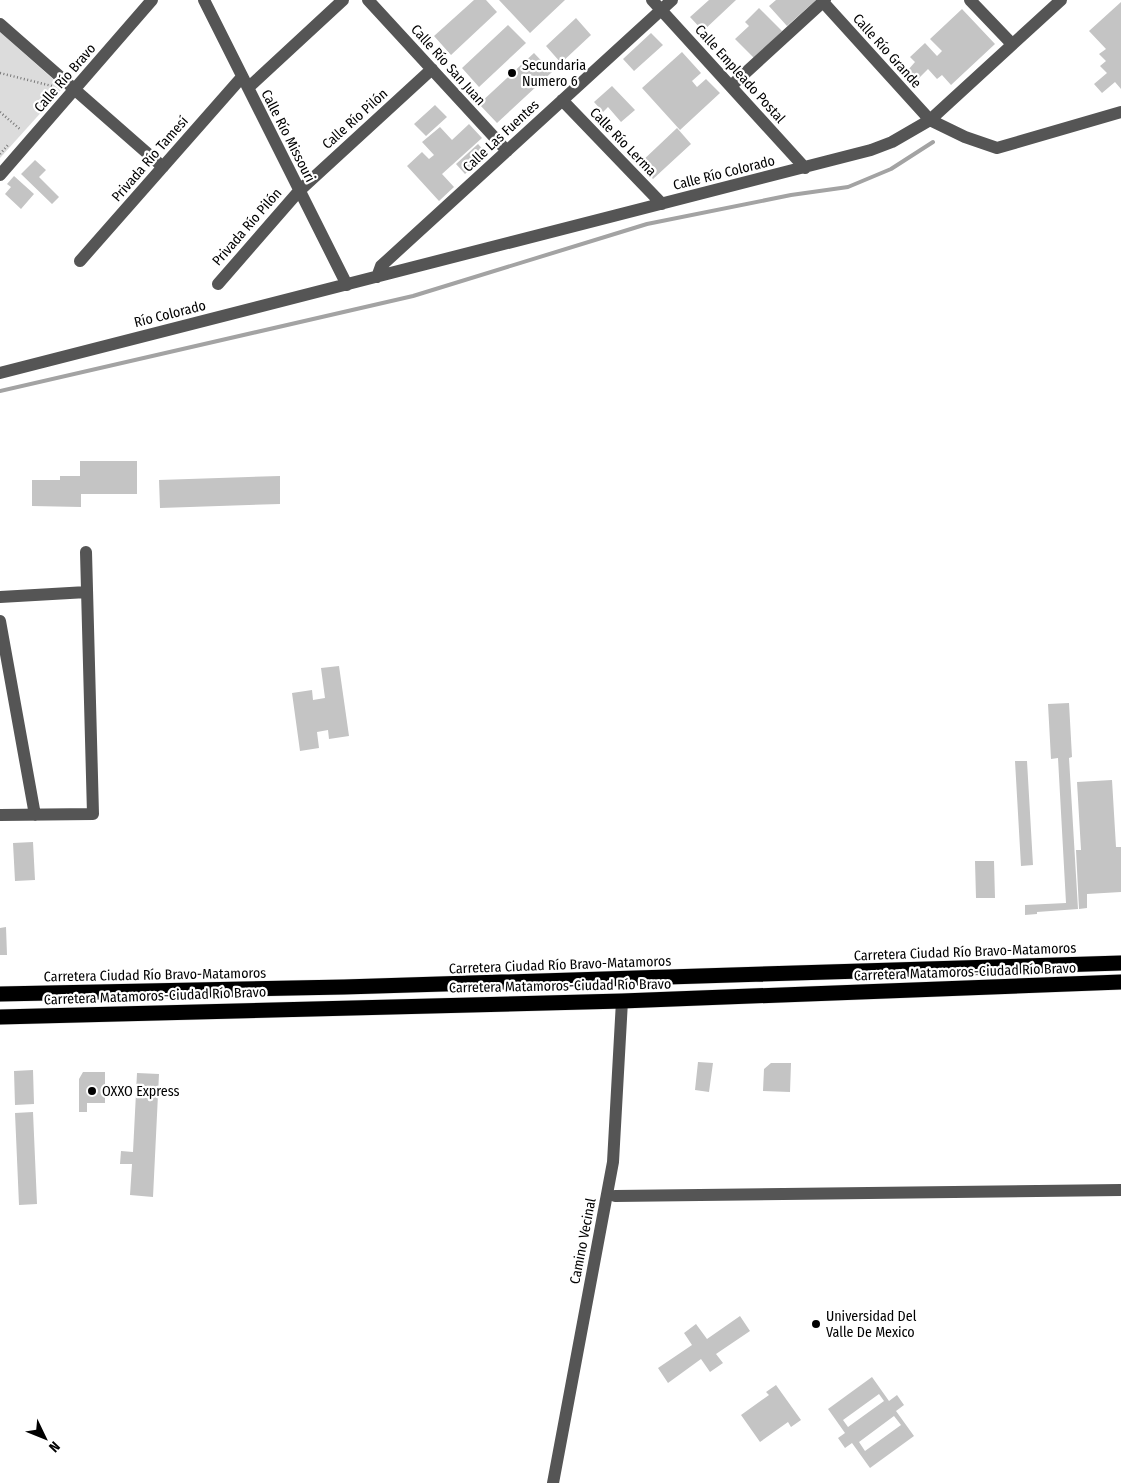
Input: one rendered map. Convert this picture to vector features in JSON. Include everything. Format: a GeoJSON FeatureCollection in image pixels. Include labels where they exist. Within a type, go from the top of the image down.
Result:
{"type":"FeatureCollection","features":[{"type":"Feature","properties":{"kind":"highway","name":"Carretera Ciudad Río Bravo-Matamoros"},"geometry":{"type":"LineString","coordinates":[[0,994],[344,987],[1121,963]]}},
{"type":"Feature","properties":{"kind":"highway"},"geometry":{"type":"LineString","coordinates":[[824,973],[825,993]]}},
{"type":"Feature","properties":{"kind":"highway","name":"Carretera Matamoros-Ciudad Río Bravo"},"geometry":{"type":"LineString","coordinates":[[0,1017],[622,1001],[1121,982]]}},
{"type":"Feature","properties":{"kind":"highway"},"geometry":{"type":"LineString","coordinates":[[344,987],[344,1007]]}},
{"type":"Feature","properties":{"kind":"highway"},"geometry":{"type":"LineString","coordinates":[[43,1016],[44,994]]}},
{"type":"Feature","properties":{"kind":"street","name":"Calle Río Bravo"},"geometry":{"type":"LineString","coordinates":[[0,174],[152,0]]}},
{"type":"Feature","properties":{"kind":"street","name":"Calle Río Missouri"},"geometry":{"type":"LineString","coordinates":[[204,0],[347,284]]}},
{"type":"Feature","properties":{"kind":"street"},"geometry":{"type":"LineString","coordinates":[[248,88],[343,0]]}},
{"type":"Feature","properties":{"kind":"street","name":"Calle Río San Juan"},"geometry":{"type":"LineString","coordinates":[[368,0],[506,151]]}},
{"type":"Feature","properties":{"kind":"street","name":"Calle Empleado Postal"},"geometry":{"type":"LineString","coordinates":[[652,0],[805,168]]}},
{"type":"Feature","properties":{"kind":"street","name":"Calle Las Fuentes"},"geometry":{"type":"LineString","coordinates":[[377,277],[381,266],[672,0]]}},
{"type":"Feature","properties":{"kind":"street"},"geometry":{"type":"LineString","coordinates":[[970,0],[1012,44]]}},
{"type":"Feature","properties":{"kind":"street","name":"Calle Río Colorado"},"geometry":{"type":"LineString","coordinates":[[347,284],[805,168],[871,150],[892,142],[930,120],[1061,0]]}},
{"type":"Feature","properties":{"kind":"street"},"geometry":{"type":"LineString","coordinates":[[731,86],[824,1]]}},
{"type":"Feature","properties":{"kind":"street","name":"Calle Río Grande"},"geometry":{"type":"LineString","coordinates":[[824,1],[930,120]]}},
{"type":"Feature","properties":{"kind":"street"},"geometry":{"type":"LineString","coordinates":[[0,24],[163,167]]}},
{"type":"Feature","properties":{"kind":"street","name":"Calle Río Pilón"},"geometry":{"type":"LineString","coordinates":[[299,191],[432,69]]}},
{"type":"Feature","properties":{"kind":"street","name":"Privada Río Tamesí"},"geometry":{"type":"LineString","coordinates":[[80,261],[242,77]]}},
{"type":"Feature","properties":{"kind":"street","name":"Calle Río Lerma"},"geometry":{"type":"LineString","coordinates":[[562,100],[662,204]]}},
{"type":"Feature","properties":{"kind":"street"},"geometry":{"type":"LineString","coordinates":[[930,120],[965,137],[998,148],[1121,112]]}},
{"type":"Feature","properties":{"kind":"street","name":"Privada Río Pilón"},"geometry":{"type":"LineString","coordinates":[[218,284],[299,191]]}},
{"type":"Feature","properties":{"kind":"street","name":"Río Colorado"},"geometry":{"type":"LineString","coordinates":[[0,373],[347,284]]}},
{"type":"Feature","properties":{"kind":"street"},"geometry":{"type":"LineString","coordinates":[[0,815],[93,814],[86,552]]}},
{"type":"Feature","properties":{"kind":"street"},"geometry":{"type":"LineString","coordinates":[[0,597],[87,592]]}},
{"type":"Feature","properties":{"kind":"street"},"geometry":{"type":"LineString","coordinates":[[0,621],[36,815]]}},
{"type":"Feature","properties":{"kind":"street","name":"Camino Vecinal"},"geometry":{"type":"LineString","coordinates":[[553,1483],[613,1162],[622,1001]]}},
{"type":"Feature","properties":{"kind":"street"},"geometry":{"type":"LineString","coordinates":[[615,1196],[1121,1190]]}},
{"type":"Feature","properties":{"kind":"path"},"geometry":{"type":"LineString","coordinates":[[0,73],[58,88]]}},
{"type":"Feature","properties":{"kind":"path"},"geometry":{"type":"LineString","coordinates":[[0,112],[21,130]]}},
{"type":"Feature","properties":{"kind":"shaded area"},"geometry":{"type":"Polygon","coordinates":[[[0,32],[63,88],[0,158],[0,32]]]}},
{"type":"Feature","properties":{"kind":"building"},"geometry":{"type":"Polygon","coordinates":[[[474,0],[486,0],[497,12],[451,55],[434,36],[474,0]]]}},
{"type":"Feature","properties":{"kind":"building"},"geometry":{"type":"Polygon","coordinates":[[[499,0],[565,0],[530,33],[499,0]]]}},
{"type":"Feature","properties":{"kind":"building"},"geometry":{"type":"Polygon","coordinates":[[[709,0],[736,0],[703,31],[690,17],[709,0]]]}},
{"type":"Feature","properties":{"kind":"building"},"geometry":{"type":"Polygon","coordinates":[[[776,0],[816,0],[787,26],[769,6],[776,0]]]}},
{"type":"Feature","properties":{"kind":"building"},"geometry":{"type":"Polygon","coordinates":[[[1121,2],[1121,89],[1115,82],[1102,93],[1094,84],[1107,73],[1100,66],[1106,61],[1099,54],[1106,49],[1089,31],[1121,2]]]}},
{"type":"Feature","properties":{"kind":"building"},"geometry":{"type":"Polygon","coordinates":[[[759,8],[782,31],[754,58],[735,39],[749,26],[745,22],[759,8]]]}},
{"type":"Feature","properties":{"kind":"building"},"geometry":{"type":"Polygon","coordinates":[[[962,9],[995,44],[951,85],[942,75],[937,79],[928,69],[917,80],[908,70],[915,62],[910,57],[925,43],[937,56],[942,51],[930,39],[962,9]]]}},
{"type":"Feature","properties":{"kind":"building"},"geometry":{"type":"Polygon","coordinates":[[[576,18],[591,35],[561,63],[546,46],[576,18]]]}},
{"type":"Feature","properties":{"kind":"building"},"geometry":{"type":"Polygon","coordinates":[[[508,25],[526,43],[479,87],[462,68],[508,25]]]}},
{"type":"Feature","properties":{"kind":"building"},"geometry":{"type":"Polygon","coordinates":[[[651,33],[663,45],[634,71],[623,59],[651,33]]]}},
{"type":"Feature","properties":{"kind":"building"},"geometry":{"type":"Polygon","coordinates":[[[682,52],[701,73],[692,81],[697,87],[706,79],[720,93],[680,130],[642,88],[682,52]]]}},
{"type":"Feature","properties":{"kind":"building"},"geometry":{"type":"Polygon","coordinates":[[[534,53],[552,72],[497,123],[479,104],[534,53]]]}},
{"type":"Feature","properties":{"kind":"building"},"geometry":{"type":"Polygon","coordinates":[[[612,86],[635,110],[621,122],[608,107],[603,112],[594,102],[612,86]]]}},
{"type":"Feature","properties":{"kind":"building"},"geometry":{"type":"Polygon","coordinates":[[[435,105],[447,117],[426,136],[414,124],[435,105]]]}},
{"type":"Feature","properties":{"kind":"building"},"geometry":{"type":"Polygon","coordinates":[[[469,124],[482,138],[442,174],[454,187],[439,201],[407,166],[422,152],[429,159],[434,155],[422,142],[440,127],[452,140],[469,124]]]}},
{"type":"Feature","properties":{"kind":"building"},"geometry":{"type":"Polygon","coordinates":[[[677,128],[691,144],[653,179],[639,164],[677,128]]]}},
{"type":"Feature","properties":{"kind":"building"},"geometry":{"type":"Polygon","coordinates":[[[478,144],[487,154],[465,174],[456,164],[478,144]]]}},
{"type":"Feature","properties":{"kind":"building"},"geometry":{"type":"Polygon","coordinates":[[[35,160],[46,170],[39,177],[59,197],[52,204],[21,174],[35,160]]]}},
{"type":"Feature","properties":{"kind":"building"},"geometry":{"type":"Polygon","coordinates":[[[14,176],[34,194],[21,209],[5,194],[11,187],[7,184],[14,176]]]}},
{"type":"Feature","properties":{"kind":"building"},"geometry":{"type":"Polygon","coordinates":[[[80,461],[137,461],[137,494],[81,494],[81,507],[32,506],[32,480],[60,480],[60,476],[80,476],[80,461]]]}},
{"type":"Feature","properties":{"kind":"building"},"geometry":{"type":"Polygon","coordinates":[[[280,476],[280,504],[160,508],[159,480],[280,476]]]}},
{"type":"Feature","properties":{"kind":"building"},"geometry":{"type":"Polygon","coordinates":[[[339,666],[349,736],[329,739],[328,730],[317,732],[319,748],[300,751],[292,693],[312,690],[313,700],[325,698],[321,668],[339,666]]]}},
{"type":"Feature","properties":{"kind":"building"},"geometry":{"type":"Polygon","coordinates":[[[1069,703],[1072,757],[1069,758],[1078,909],[1037,912],[1037,914],[1025,915],[1025,905],[1066,903],[1058,758],[1051,759],[1048,704],[1069,703]]]}},
{"type":"Feature","properties":{"kind":"building"},"geometry":{"type":"Polygon","coordinates":[[[1015,761],[1027,761],[1033,865],[1021,866],[1015,761]]]}},
{"type":"Feature","properties":{"kind":"building"},"geometry":{"type":"Polygon","coordinates":[[[1112,780],[1116,847],[1121,847],[1121,892],[1087,894],[1087,908],[1079,909],[1076,850],[1081,850],[1077,782],[1112,780]]]}},
{"type":"Feature","properties":{"kind":"building"},"geometry":{"type":"Polygon","coordinates":[[[33,842],[35,880],[15,881],[13,843],[33,842]]]}},
{"type":"Feature","properties":{"kind":"building"},"geometry":{"type":"Polygon","coordinates":[[[975,861],[994,861],[995,898],[976,898],[975,861]]]}},
{"type":"Feature","properties":{"kind":"building"},"geometry":{"type":"Polygon","coordinates":[[[6,927],[7,955],[0,955],[0,928],[6,927]]]}},
{"type":"Feature","properties":{"kind":"building"},"geometry":{"type":"Polygon","coordinates":[[[698,1062],[713,1063],[709,1092],[695,1090],[698,1062]]]}},
{"type":"Feature","properties":{"kind":"building"},"geometry":{"type":"Polygon","coordinates":[[[771,1063],[791,1063],[790,1092],[763,1091],[764,1069],[771,1063]]]}},
{"type":"Feature","properties":{"kind":"building"},"geometry":{"type":"Polygon","coordinates":[[[33,1070],[34,1104],[15,1105],[14,1071],[33,1070]]]}},
{"type":"Feature","properties":{"kind":"building","name":"OXXO Express"},"geometry":{"type":"Polygon","coordinates":[[[83,1072],[105,1072],[105,1103],[87,1103],[87,1112],[79,1112],[79,1079],[83,1072]]]}},
{"type":"Feature","properties":{"kind":"building"},"geometry":{"type":"Polygon","coordinates":[[[137,1073],[159,1074],[153,1197],[130,1195],[132,1164],[120,1164],[121,1151],[133,1152],[137,1073]]]}},
{"type":"Feature","properties":{"kind":"building"},"geometry":{"type":"Polygon","coordinates":[[[33,1112],[37,1204],[19,1205],[15,1113],[33,1112]]]}},
{"type":"Feature","properties":{"kind":"building"},"geometry":{"type":"Polygon","coordinates":[[[740,1316],[750,1331],[716,1354],[723,1363],[710,1372],[701,1359],[668,1383],[658,1368],[692,1345],[684,1333],[696,1324],[707,1339],[740,1316]]]}},
{"type":"Feature","properties":{"kind":"building"},"geometry":{"type":"Polygon","coordinates":[[[872,1377],[889,1401],[897,1395],[904,1405],[896,1411],[914,1436],[870,1468],[852,1443],[845,1448],[838,1438],[845,1433],[828,1409],[872,1377]],[[879,1394],[843,1420],[848,1427],[884,1401],[879,1394]],[[894,1416],[859,1442],[865,1451],[901,1425],[894,1416]]]}},
{"type":"Feature","properties":{"kind":"building"},"geometry":{"type":"Polygon","coordinates":[[[776,1385],[801,1420],[791,1427],[788,1422],[760,1442],[741,1415],[769,1395],[766,1392],[776,1385]]]}},
{"type":"Feature","properties":{"kind":"waterway"},"geometry":{"type":"LineString","coordinates":[[0,391],[413,296],[647,224],[791,195],[848,187],[891,169],[933,142]]}},
{"type":"Feature","properties":{"kind":"place","name":"Secundaria Numero 6"},"geometry":{"type":"Point","coordinates":[512,73]}},
{"type":"Feature","properties":{"kind":"place","name":"OXXO Express"},"geometry":{"type":"Point","coordinates":[92,1091]}},
{"type":"Feature","properties":{"kind":"place","name":"Universidad Del Valle De Mexico"},"geometry":{"type":"Point","coordinates":[816,1324]}}]}
